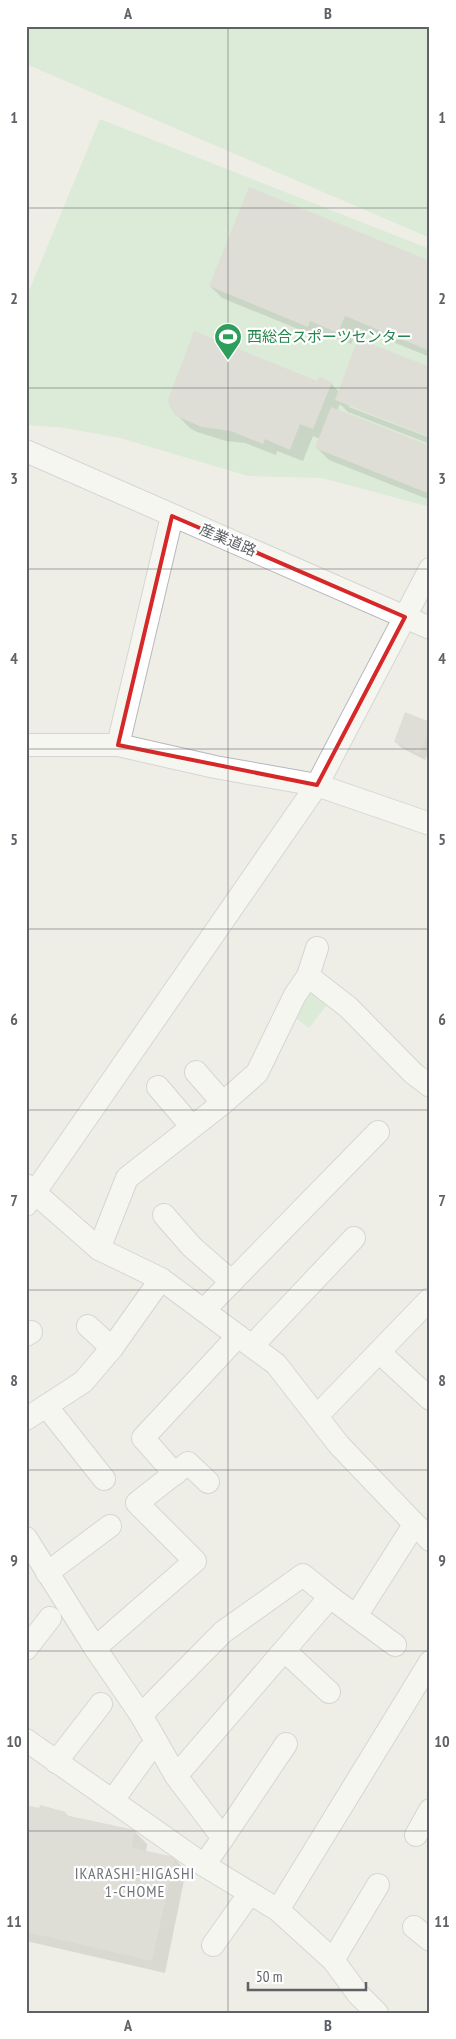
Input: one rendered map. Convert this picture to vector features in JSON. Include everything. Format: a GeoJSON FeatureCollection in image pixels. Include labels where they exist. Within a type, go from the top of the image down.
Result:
{"type":"FeatureCollection","features":[{"type":"Feature","properties":{"kind":"street","name":"産業道路"},"geometry":{"type":"LineString","coordinates":[[26,451],[430,628]]}},
{"type":"Feature","properties":{"kind":"street"},"geometry":{"type":"LineString","coordinates":[[118,745],[172,516]]}},
{"type":"Feature","properties":{"kind":"street"},"geometry":{"type":"LineString","coordinates":[[356,1616],[422,1532],[339,1445],[276,1364],[162,1279],[99,1249],[29,1194],[317,785],[430,569]]}},
{"type":"Feature","properties":{"kind":"street"},"geometry":{"type":"LineString","coordinates":[[26,745],[118,745],[215,767],[317,785],[430,824]]}},
{"type":"Feature","properties":{"kind":"street"},"geometry":{"type":"LineString","coordinates":[[99,1249],[128,1178],[223,1103],[257,1073],[295,996],[308,976],[317,948]]}},
{"type":"Feature","properties":{"kind":"street"},"geometry":{"type":"LineString","coordinates":[[308,976],[348,1007],[413,1073],[430,1086]]}},
{"type":"Feature","properties":{"kind":"street"},"geometry":{"type":"LineString","coordinates":[[196,1072],[223,1103]]}},
{"type":"Feature","properties":{"kind":"street"},"geometry":{"type":"LineString","coordinates":[[158,1087],[192,1127]]}},
{"type":"Feature","properties":{"kind":"street"},"geometry":{"type":"LineString","coordinates":[[204,1310],[378,1132]]}},
{"type":"Feature","properties":{"kind":"street"},"geometry":{"type":"LineString","coordinates":[[164,1215],[192,1247],[232,1282]]}},
{"type":"Feature","properties":{"kind":"street"},"geometry":{"type":"LineString","coordinates":[[175,1474],[143,1438],[354,1238]]}},
{"type":"Feature","properties":{"kind":"street"},"geometry":{"type":"LineString","coordinates":[[26,1419],[83,1382],[112,1348],[162,1279]]}},
{"type":"Feature","properties":{"kind":"street"},"geometry":{"type":"LineString","coordinates":[[317,1416],[430,1299]]}},
{"type":"Feature","properties":{"kind":"street"},"geometry":{"type":"LineString","coordinates":[[88,1326],[112,1348]]}},
{"type":"Feature","properties":{"kind":"street"},"geometry":{"type":"LineString","coordinates":[[378,1352],[430,1399]]}},
{"type":"Feature","properties":{"kind":"street"},"geometry":{"type":"LineString","coordinates":[[47,1407],[104,1479]]}},
{"type":"Feature","properties":{"kind":"street"},"geometry":{"type":"LineString","coordinates":[[95,1648],[195,1561],[137,1503],[188,1463],[208,1482]]}},
{"type":"Feature","properties":{"kind":"street"},"geometry":{"type":"LineString","coordinates":[[48,1573],[110,1526]]}},
{"type":"Feature","properties":{"kind":"street"},"geometry":{"type":"LineString","coordinates":[[26,1538],[95,1648],[141,1716],[176,1776],[223,1838]]}},
{"type":"Feature","properties":{"kind":"street"},"geometry":{"type":"LineString","coordinates":[[141,1716],[223,1632],[303,1574],[330,1597],[395,1645]]}},
{"type":"Feature","properties":{"kind":"street"},"geometry":{"type":"LineString","coordinates":[[176,1776],[285,1652],[330,1597]]}},
{"type":"Feature","properties":{"kind":"street"},"geometry":{"type":"LineString","coordinates":[[26,1649],[50,1618]]}},
{"type":"Feature","properties":{"kind":"street"},"geometry":{"type":"LineString","coordinates":[[285,1652],[329,1692]]}},
{"type":"Feature","properties":{"kind":"street"},"geometry":{"type":"LineString","coordinates":[[278,1910],[430,1662]]}},
{"type":"Feature","properties":{"kind":"street"},"geometry":{"type":"LineString","coordinates":[[56,1762],[101,1704]]}},
{"type":"Feature","properties":{"kind":"street"},"geometry":{"type":"LineString","coordinates":[[26,1740],[204,1865],[278,1910],[333,1960],[356,2004],[377,2013]]}},
{"type":"Feature","properties":{"kind":"street"},"geometry":{"type":"LineString","coordinates":[[204,1865],[286,1744]]}},
{"type":"Feature","properties":{"kind":"street"},"geometry":{"type":"LineString","coordinates":[[113,1800],[149,1750]]}},
{"type":"Feature","properties":{"kind":"street"},"geometry":{"type":"LineString","coordinates":[[416,1835],[430,1810]]}},
{"type":"Feature","properties":{"kind":"street"},"geometry":{"type":"LineString","coordinates":[[333,1960],[378,1885]]}},
{"type":"Feature","properties":{"kind":"street"},"geometry":{"type":"LineString","coordinates":[[213,1945],[250,1893]]}},
{"type":"Feature","properties":{"kind":"highlighted area"},"geometry":{"type":"Polygon","coordinates":[[[172,516],[405,617],[317,785],[118,745],[172,516]]]}},
{"type":"Feature","properties":{"kind":"green space"},"geometry":{"type":"Polygon","coordinates":[[[26,26],[430,26],[430,238],[26,64],[26,26]]]}},
{"type":"Feature","properties":{"kind":"green space","name":"西総合スポーツセンター"},"geometry":{"type":"Polygon","coordinates":[[[100,119],[430,249],[430,507],[322,478],[248,476],[120,438],[65,428],[26,425],[26,298],[100,119]]]}},
{"type":"Feature","properties":{"kind":"green space"},"geometry":{"type":"Polygon","coordinates":[[[311,985],[330,1001],[309,1028],[290,1014],[311,985]]]}},
{"type":"Feature","properties":{"kind":"building"},"geometry":{"type":"Polygon","coordinates":[[[249,187],[430,261],[430,351],[345,316],[338,333],[310,321],[308,327],[209,286],[249,187]]]}},
{"type":"Feature","properties":{"kind":"building"},"geometry":{"type":"Polygon","coordinates":[[[194,331],[317,381],[319,377],[332,382],[313,429],[300,424],[290,450],[265,439],[263,444],[231,431],[202,427],[176,416],[168,400],[194,331]]]}},
{"type":"Feature","properties":{"kind":"building"},"geometry":{"type":"Polygon","coordinates":[[[358,339],[430,367],[430,437],[335,400],[358,339]]]}},
{"type":"Feature","properties":{"kind":"building"},"geometry":{"type":"Polygon","coordinates":[[[331,407],[430,446],[430,494],[315,448],[331,407]]]}},
{"type":"Feature","properties":{"kind":"building"},"geometry":{"type":"Polygon","coordinates":[[[405,712],[430,722],[430,730],[419,754],[394,742],[405,712]]]}},
{"type":"Feature","properties":{"kind":"building"},"geometry":{"type":"Polygon","coordinates":[[[26,1805],[39,1808],[40,1805],[66,1812],[65,1815],[135,1830],[132,1848],[175,1857],[152,1961],[26,1932],[26,1805]]]}},
{"type":"Feature","properties":{"kind":"place","name":"西総合スポーツセンター"},"geometry":{"type":"Point","coordinates":[228,361]}},
{"type":"Feature","properties":{"kind":"district","name":"IKARASHI-HIGASHI 1-CHOME"},"geometry":{"type":"Point","coordinates":[135,1882]}}]}
